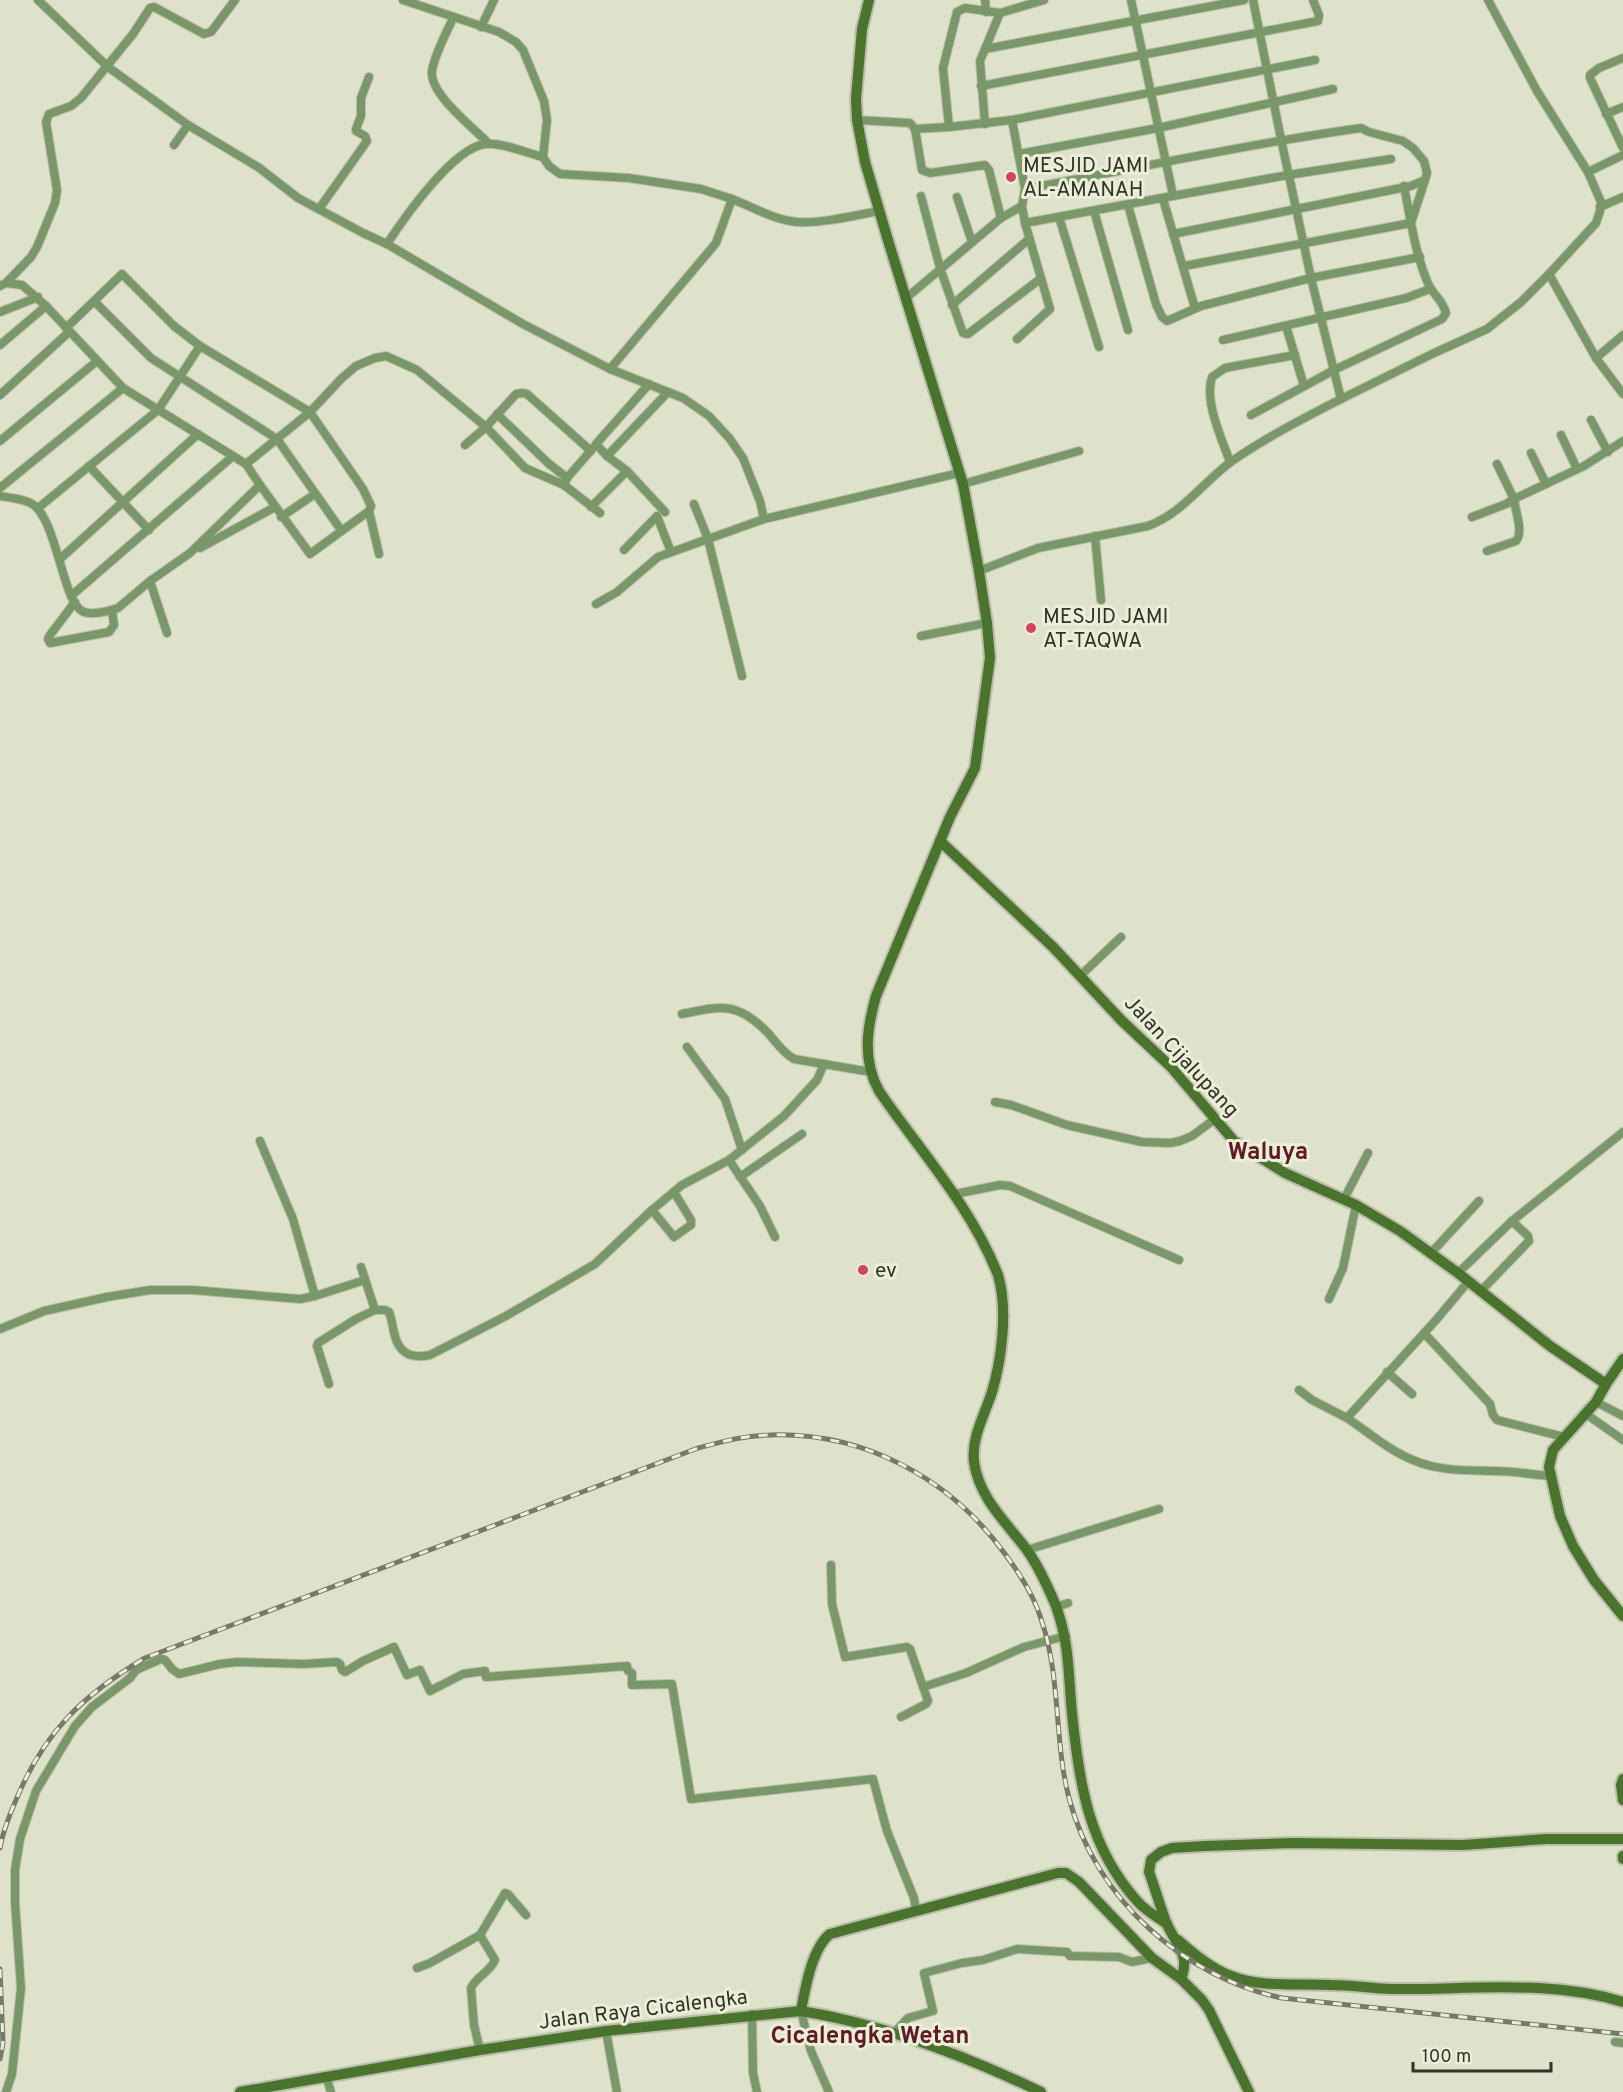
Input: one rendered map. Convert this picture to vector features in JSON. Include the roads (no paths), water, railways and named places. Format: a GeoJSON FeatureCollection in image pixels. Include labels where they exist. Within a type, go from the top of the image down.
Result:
{"type":"FeatureCollection","features":[{"type":"Feature","properties":{"kind":"street"},"geometry":{"type":"LineString","coordinates":[[38,0],[108,67],[188,125],[258,167],[298,198],[387,244],[523,324],[610,369],[683,398],[709,416],[730,439],[743,458],[763,508],[764,519]]}},
{"type":"Feature","properties":{"kind":"street"},"geometry":{"type":"LineString","coordinates":[[3,285],[31,257],[38,246],[55,203],[57,190],[46,122],[49,114],[71,106],[81,98],[108,67],[150,8],[154,7],[204,34],[210,32],[235,0]]}},
{"type":"Feature","properties":{"kind":"street"},"geometry":{"type":"LineString","coordinates":[[403,0],[509,36],[523,50],[544,101],[547,120],[543,157],[549,166],[560,174],[629,178],[700,189],[770,215],[796,222],[821,221],[880,211]]}},
{"type":"Feature","properties":{"kind":"street"},"geometry":{"type":"LineString","coordinates":[[481,27],[494,0]]}},
{"type":"Feature","properties":{"kind":"street"},"geometry":{"type":"LineString","coordinates":[[869,0],[862,29],[856,98],[857,120],[865,162],[961,478],[987,623],[990,668],[982,710],[978,755],[971,779],[940,841],[876,996],[867,1037],[867,1048],[871,1072],[879,1091],[955,1194],[993,1263],[1001,1286],[1003,1319],[997,1368],[976,1436],[974,1461],[983,1492],[1027,1550],[1046,1583],[1066,1636],[1079,1778],[1086,1809],[1110,1867],[1139,1904],[1167,1924]]}},
{"type":"Feature","properties":{"kind":"street"},"geometry":{"type":"LineString","coordinates":[[985,0],[986,12]]}},
{"type":"Feature","properties":{"kind":"street"},"geometry":{"type":"LineString","coordinates":[[949,127],[943,68],[955,15],[964,8],[1000,13],[1028,2],[1044,0]]}},
{"type":"Feature","properties":{"kind":"street"},"geometry":{"type":"LineString","coordinates":[[1131,0],[1173,195]]}},
{"type":"Feature","properties":{"kind":"street"},"geometry":{"type":"LineString","coordinates":[[985,49],[1244,0]]}},
{"type":"Feature","properties":{"kind":"street"},"geometry":{"type":"LineString","coordinates":[[1253,0],[1288,175],[1341,399]]}},
{"type":"Feature","properties":{"kind":"street"},"geometry":{"type":"LineString","coordinates":[[981,86],[1318,21],[1319,15],[1313,0]]}},
{"type":"Feature","properties":{"kind":"street"},"geometry":{"type":"LineString","coordinates":[[979,571],[1038,548],[1148,526],[1164,520],[1188,502],[1230,462],[1265,440],[1341,399],[1487,329],[1521,302],[1596,223],[1601,202],[1588,172],[1538,91],[1488,0]]}},
{"type":"Feature","properties":{"kind":"street"},"geometry":{"type":"LineString","coordinates":[[984,124],[980,61],[1000,13]]}},
{"type":"Feature","properties":{"kind":"street"},"geometry":{"type":"LineString","coordinates":[[453,18],[432,73],[437,90],[444,99],[489,144]]}},
{"type":"Feature","properties":{"kind":"street"},"geometry":{"type":"LineString","coordinates":[[1623,58],[1599,68],[1590,75],[1623,148]]}},
{"type":"Feature","properties":{"kind":"street"},"geometry":{"type":"LineString","coordinates":[[915,129],[1012,120],[1315,60]]}},
{"type":"Feature","properties":{"kind":"street"},"geometry":{"type":"LineString","coordinates":[[319,209],[367,141],[365,136],[356,129],[361,116],[361,98],[369,77]]}},
{"type":"Feature","properties":{"kind":"street"},"geometry":{"type":"LineString","coordinates":[[1019,154],[1158,128],[1333,89]]}},
{"type":"Feature","properties":{"kind":"street"},"geometry":{"type":"LineString","coordinates":[[1606,114],[1623,107]]}},
{"type":"Feature","properties":{"kind":"street"},"geometry":{"type":"LineString","coordinates":[[857,120],[907,121],[915,129],[924,172],[982,165],[987,167],[1001,218]]}},
{"type":"Feature","properties":{"kind":"street"},"geometry":{"type":"LineString","coordinates":[[1012,120],[1025,189],[1022,206],[1025,223],[1040,279],[1050,302],[1050,309],[1017,339]]}},
{"type":"Feature","properties":{"kind":"street"},"geometry":{"type":"LineString","coordinates":[[174,145],[188,125]]}},
{"type":"Feature","properties":{"kind":"street"},"geometry":{"type":"LineString","coordinates":[[1025,189],[1281,140],[1361,128],[1403,141],[1413,148],[1424,161],[1427,173],[1411,223]]}},
{"type":"Feature","properties":{"kind":"street"},"geometry":{"type":"LineString","coordinates":[[387,244],[407,214],[469,149],[489,144],[543,157]]}},
{"type":"Feature","properties":{"kind":"street"},"geometry":{"type":"LineString","coordinates":[[1588,172],[1623,155]]}},
{"type":"Feature","properties":{"kind":"street"},"geometry":{"type":"LineString","coordinates":[[1025,223],[1163,199],[1173,195],[1391,159]]}},
{"type":"Feature","properties":{"kind":"street"},"geometry":{"type":"LineString","coordinates":[[1173,234],[1425,180]]}},
{"type":"Feature","properties":{"kind":"street"},"geometry":{"type":"LineString","coordinates":[[1251,415],[1334,370],[1442,319],[1446,313],[1430,289],[1411,223],[1404,186]]}},
{"type":"Feature","properties":{"kind":"street"},"geometry":{"type":"LineString","coordinates":[[921,196],[940,268],[961,330],[968,334],[1040,279]]}},
{"type":"Feature","properties":{"kind":"street"},"geometry":{"type":"LineString","coordinates":[[957,197],[972,242]]}},
{"type":"Feature","properties":{"kind":"street"},"geometry":{"type":"LineString","coordinates":[[1600,207],[1623,197]]}},
{"type":"Feature","properties":{"kind":"street"},"geometry":{"type":"LineString","coordinates":[[610,369],[716,243],[732,199]]}},
{"type":"Feature","properties":{"kind":"street"},"geometry":{"type":"LineString","coordinates":[[1163,199],[1195,308]]}},
{"type":"Feature","properties":{"kind":"street"},"geometry":{"type":"LineString","coordinates":[[1128,205],[1156,304],[1162,317],[1167,321],[1195,308],[1311,278],[1420,257]]}},
{"type":"Feature","properties":{"kind":"street"},"geometry":{"type":"LineString","coordinates":[[905,299],[1001,218],[1022,206]]}},
{"type":"Feature","properties":{"kind":"street"},"geometry":{"type":"LineString","coordinates":[[1094,211],[1128,330]]}},
{"type":"Feature","properties":{"kind":"street"},"geometry":{"type":"LineString","coordinates":[[1059,217],[1099,346]]}},
{"type":"Feature","properties":{"kind":"street"},"geometry":{"type":"LineString","coordinates":[[1184,266],[1411,223]]}},
{"type":"Feature","properties":{"kind":"street"},"geometry":{"type":"LineString","coordinates":[[952,304],[1029,239]]}},
{"type":"Feature","properties":{"kind":"street"},"geometry":{"type":"LineString","coordinates":[[0,395],[122,274],[174,326],[200,346],[310,412],[370,499],[369,511],[379,554]]}},
{"type":"Feature","properties":{"kind":"street"},"geometry":{"type":"LineString","coordinates":[[1549,274],[1596,358],[1623,394]]}},
{"type":"Feature","properties":{"kind":"street"},"geometry":{"type":"LineString","coordinates":[[3,285],[22,285],[38,297],[123,388],[246,464],[310,554],[369,511]]}},
{"type":"Feature","properties":{"kind":"street"},"geometry":{"type":"LineString","coordinates":[[1223,340],[1406,298],[1430,289]]}},
{"type":"Feature","properties":{"kind":"street"},"geometry":{"type":"LineString","coordinates":[[0,312],[38,297]]}},
{"type":"Feature","properties":{"kind":"street"},"geometry":{"type":"LineString","coordinates":[[93,302],[151,358],[277,439],[341,530]]}},
{"type":"Feature","properties":{"kind":"street"},"geometry":{"type":"LineString","coordinates":[[0,345],[46,306]]}},
{"type":"Feature","properties":{"kind":"street"},"geometry":{"type":"LineString","coordinates":[[1286,326],[1304,386]]}},
{"type":"Feature","properties":{"kind":"street"},"geometry":{"type":"LineString","coordinates":[[1596,358],[1623,335]]}},
{"type":"Feature","properties":{"kind":"street"},"geometry":{"type":"LineString","coordinates":[[38,508],[158,410],[200,346]]}},
{"type":"Feature","properties":{"kind":"street"},"geometry":{"type":"LineString","coordinates":[[1230,462],[1217,427],[1211,402],[1212,377],[1224,368],[1295,355]]}},
{"type":"Feature","properties":{"kind":"street"},"geometry":{"type":"LineString","coordinates":[[246,464],[310,412],[356,366],[386,356],[417,370],[486,427],[525,468],[565,482]]}},
{"type":"Feature","properties":{"kind":"street"},"geometry":{"type":"LineString","coordinates":[[0,441],[97,361]]}},
{"type":"Feature","properties":{"kind":"street"},"geometry":{"type":"LineString","coordinates":[[565,482],[649,384]]}},
{"type":"Feature","properties":{"kind":"street"},"geometry":{"type":"LineString","coordinates":[[0,488],[123,388]]}},
{"type":"Feature","properties":{"kind":"street"},"geometry":{"type":"LineString","coordinates":[[607,456],[668,392]]}},
{"type":"Feature","properties":{"kind":"street"},"geometry":{"type":"LineString","coordinates":[[465,445],[486,427],[516,394],[527,394],[627,471],[665,512]]}},
{"type":"Feature","properties":{"kind":"street"},"geometry":{"type":"LineString","coordinates":[[497,414],[591,507],[600,513]]}},
{"type":"Feature","properties":{"kind":"street"},"geometry":{"type":"LineString","coordinates":[[1591,420],[1608,452]]}},
{"type":"Feature","properties":{"kind":"street"},"geometry":{"type":"LineString","coordinates":[[60,559],[198,434]]}},
{"type":"Feature","properties":{"kind":"street"},"geometry":{"type":"LineString","coordinates":[[1561,435],[1577,470]]}},
{"type":"Feature","properties":{"kind":"street"},"geometry":{"type":"LineString","coordinates":[[1472,517],[1506,504],[1577,470],[1623,441]]}},
{"type":"Feature","properties":{"kind":"street"},"geometry":{"type":"LineString","coordinates":[[596,604],[617,592],[658,557],[764,519],[1079,451]]}},
{"type":"Feature","properties":{"kind":"street"},"geometry":{"type":"LineString","coordinates":[[1531,453],[1546,484]]}},
{"type":"Feature","properties":{"kind":"street"},"geometry":{"type":"LineString","coordinates":[[112,610],[114,625],[109,632],[50,643],[48,639],[73,599],[233,456]]}},
{"type":"Feature","properties":{"kind":"street"},"geometry":{"type":"LineString","coordinates":[[1487,551],[1516,541],[1521,534],[1514,499],[1497,464]]}},
{"type":"Feature","properties":{"kind":"street"},"geometry":{"type":"LineString","coordinates":[[89,466],[149,530]]}},
{"type":"Feature","properties":{"kind":"street"},"geometry":{"type":"LineString","coordinates":[[591,507],[627,471]]}},
{"type":"Feature","properties":{"kind":"street"},"geometry":{"type":"LineString","coordinates":[[190,553],[260,485]]}},
{"type":"Feature","properties":{"kind":"street"},"geometry":{"type":"LineString","coordinates":[[282,517],[315,494]]}},
{"type":"Feature","properties":{"kind":"street"},"geometry":{"type":"LineString","coordinates":[[0,496],[31,503],[38,508],[60,559],[73,599],[84,613],[112,610],[124,604],[150,581],[190,553],[275,507]]}},
{"type":"Feature","properties":{"kind":"street"},"geometry":{"type":"LineString","coordinates":[[694,504],[708,538],[742,676]]}},
{"type":"Feature","properties":{"kind":"street"},"geometry":{"type":"LineString","coordinates":[[624,550],[657,516],[671,552]]}},
{"type":"Feature","properties":{"kind":"street"},"geometry":{"type":"LineString","coordinates":[[1095,536],[1101,600]]}},
{"type":"Feature","properties":{"kind":"street"},"geometry":{"type":"LineString","coordinates":[[150,581],[167,633]]}},
{"type":"Feature","properties":{"kind":"street"},"geometry":{"type":"LineString","coordinates":[[921,636],[987,623]]}},
{"type":"Feature","properties":{"kind":"street","name":"Jalan Cijalupang"},"geometry":{"type":"LineString","coordinates":[[940,841],[1053,947],[1121,1020],[1171,1067],[1234,1141],[1285,1173],[1356,1205],[1431,1253],[1550,1346],[1605,1384]]}},
{"type":"Feature","properties":{"kind":"street"},"geometry":{"type":"LineString","coordinates":[[1080,976],[1121,937]]}},
{"type":"Feature","properties":{"kind":"street"},"geometry":{"type":"LineString","coordinates":[[682,1014],[720,1006],[734,1009],[758,1023],[790,1057],[871,1072]]}},
{"type":"Feature","properties":{"kind":"street"},"geometry":{"type":"LineString","coordinates":[[687,1047],[725,1099],[742,1150]]}},
{"type":"Feature","properties":{"kind":"street"},"geometry":{"type":"LineString","coordinates":[[329,1384],[318,1343],[357,1318],[375,1310],[385,1310],[391,1317],[394,1335],[399,1345],[407,1354],[416,1358],[430,1355],[506,1316],[595,1263],[674,1192],[729,1160],[784,1116],[818,1080],[824,1064]]}},
{"type":"Feature","properties":{"kind":"street"},"geometry":{"type":"LineString","coordinates":[[995,1102],[1067,1125],[1142,1142],[1180,1141],[1192,1136],[1215,1119]]}},
{"type":"Feature","properties":{"kind":"street"},"geometry":{"type":"LineString","coordinates":[[1458,1273],[1512,1221],[1623,1132]]}},
{"type":"Feature","properties":{"kind":"street"},"geometry":{"type":"LineString","coordinates":[[740,1177],[802,1134]]}},
{"type":"Feature","properties":{"kind":"street"},"geometry":{"type":"LineString","coordinates":[[260,1142],[293,1219],[315,1296]]}},
{"type":"Feature","properties":{"kind":"street"},"geometry":{"type":"LineString","coordinates":[[1344,1199],[1368,1153]]}},
{"type":"Feature","properties":{"kind":"street"},"geometry":{"type":"LineString","coordinates":[[729,1160],[760,1206],[775,1237]]}},
{"type":"Feature","properties":{"kind":"street"},"geometry":{"type":"LineString","coordinates":[[955,1194],[1000,1185],[1010,1186],[1179,1260]]}},
{"type":"Feature","properties":{"kind":"street"},"geometry":{"type":"LineString","coordinates":[[652,1210],[674,1237],[691,1225],[691,1220],[674,1192]]}},
{"type":"Feature","properties":{"kind":"street"},"geometry":{"type":"LineString","coordinates":[[1431,1253],[1479,1201]]}},
{"type":"Feature","properties":{"kind":"street"},"geometry":{"type":"LineString","coordinates":[[1329,1299],[1343,1268],[1356,1205]]}},
{"type":"Feature","properties":{"kind":"street"},"geometry":{"type":"LineString","coordinates":[[1480,1292],[1529,1241],[1528,1236],[1512,1221]]}},
{"type":"Feature","properties":{"kind":"street"},"geometry":{"type":"LineString","coordinates":[[361,1267],[375,1310]]}},
{"type":"Feature","properties":{"kind":"street"},"geometry":{"type":"LineString","coordinates":[[0,1329],[52,1309],[150,1290],[192,1290],[300,1299],[366,1280]]}},
{"type":"Feature","properties":{"kind":"street"},"geometry":{"type":"LineString","coordinates":[[1347,1418],[1468,1282]]}},
{"type":"Feature","properties":{"kind":"street"},"geometry":{"type":"LineString","coordinates":[[1424,1333],[1490,1404],[1497,1420],[1564,1437]]}},
{"type":"Feature","properties":{"kind":"street"},"geometry":{"type":"LineString","coordinates":[[1623,1359],[1605,1384],[1596,1402],[1553,1450],[1550,1457],[1550,1476],[1560,1516],[1573,1546],[1594,1580],[1623,1616]]}},
{"type":"Feature","properties":{"kind":"street"},"geometry":{"type":"LineString","coordinates":[[1387,1372],[1412,1394]]}},
{"type":"Feature","properties":{"kind":"street"},"geometry":{"type":"LineString","coordinates":[[1299,1390],[1312,1400],[1347,1418],[1391,1449],[1413,1460],[1456,1470],[1550,1476]]}},
{"type":"Feature","properties":{"kind":"street"},"geometry":{"type":"LineString","coordinates":[[1596,1402],[1623,1416]]}},
{"type":"Feature","properties":{"kind":"street"},"geometry":{"type":"LineString","coordinates":[[1586,1414],[1623,1440]]}},
{"type":"Feature","properties":{"kind":"street"},"geometry":{"type":"LineString","coordinates":[[1027,1550],[1159,1509]]}},
{"type":"Feature","properties":{"kind":"street"},"geometry":{"type":"LineString","coordinates":[[831,1565],[832,1604],[844,1656],[908,1647],[924,1687],[927,1703],[901,1717]]}},
{"type":"Feature","properties":{"kind":"street"},"geometry":{"type":"LineString","coordinates":[[1056,1607],[1068,1603]]}},
{"type":"Feature","properties":{"kind":"street"},"geometry":{"type":"LineString","coordinates":[[924,1687],[966,1673],[1024,1647],[1066,1636]]}},
{"type":"Feature","properties":{"kind":"street"},"geometry":{"type":"LineString","coordinates":[[6,2092],[12,2074],[21,1988],[15,1870],[20,1839],[36,1791],[75,1726],[92,1707],[130,1678],[136,1670],[161,1659],[164,1659],[179,1674],[237,1662],[303,1665],[337,1662],[345,1672],[363,1660],[394,1647],[407,1675],[420,1670],[430,1691],[463,1674],[485,1671],[486,1677],[627,1666],[628,1671],[632,1672],[632,1685],[672,1684],[691,1799],[873,1779],[887,1831],[914,1898],[916,1911]]}},
{"type":"Feature","properties":{"kind":"street"},"geometry":{"type":"LineString","coordinates":[[1623,1779],[1621,1785],[1623,1800]]}},
{"type":"Feature","properties":{"kind":"street"},"geometry":{"type":"LineString","coordinates":[[1180,1979],[1185,1968],[1183,1956],[1167,1924],[1149,1872],[1149,1864],[1154,1856],[1172,1848],[1248,1844],[1463,1845],[1546,1839],[1623,1839]]}},
{"type":"Feature","properties":{"kind":"street"},"geometry":{"type":"LineString","coordinates":[[829,2092],[811,2051],[801,2011],[805,1988],[824,1938],[839,1930],[1058,1873],[1066,1873],[1079,1882],[1152,1958],[1180,1979],[1202,2000],[1250,2092]]}},
{"type":"Feature","properties":{"kind":"street"},"geometry":{"type":"LineString","coordinates":[[417,1968],[480,1935],[505,1893],[526,1915]]}},
{"type":"Feature","properties":{"kind":"street"},"geometry":{"type":"LineString","coordinates":[[480,1935],[495,1962],[472,1984],[471,1988],[474,2025],[480,2050]]}},
{"type":"Feature","properties":{"kind":"street"},"geometry":{"type":"LineString","coordinates":[[1176,1938],[1222,1972],[1252,1982],[1331,1984],[1389,1989],[1546,1988],[1582,1992],[1623,2002]]}},
{"type":"Feature","properties":{"kind":"street"},"geometry":{"type":"LineString","coordinates":[[894,2033],[908,2018],[933,2011],[924,1973],[983,1960],[1017,1949],[1067,1953],[1070,1956],[1119,1958],[1132,1962],[1152,1958]]}},
{"type":"Feature","properties":{"kind":"street","name":"Jalan Raya Cicalengka"},"geometry":{"type":"LineString","coordinates":[[240,2092],[480,2050],[606,2031],[752,2014],[801,2011],[828,2015],[894,2033],[1041,2092]]}},
{"type":"Feature","properties":{"kind":"street"},"geometry":{"type":"LineString","coordinates":[[752,2014],[753,2073],[757,2092]]}},
{"type":"Feature","properties":{"kind":"street"},"geometry":{"type":"LineString","coordinates":[[606,2031],[617,2092]]}},
{"type":"Feature","properties":{"kind":"street"},"geometry":{"type":"LineString","coordinates":[[326,2076],[331,2092]]}},
{"type":"Feature","properties":{"kind":"railway"},"geometry":{"type":"LineString","coordinates":[[0,1848],[9,1818],[27,1776],[53,1735],[84,1701],[145,1658],[698,1448],[751,1436],[805,1436],[871,1451],[931,1482],[983,1527],[1011,1562],[1035,1604],[1048,1644],[1064,1776],[1082,1834],[1099,1868],[1122,1900],[1148,1928],[1178,1952],[1211,1972],[1245,1987],[1282,1998],[1623,2034]]}},
{"type":"Feature","properties":{"kind":"railway"},"geometry":{"type":"LineString","coordinates":[[0,1969],[3,2043],[0,2059]]}},
{"type":"Feature","properties":{"kind":"place","name":"MESJID JAMI AL-AMANAH"},"geometry":{"type":"Point","coordinates":[1011,177]}},
{"type":"Feature","properties":{"kind":"place","name":"MESJID JAMI AT-TAQWA"},"geometry":{"type":"Point","coordinates":[1031,628]}},
{"type":"Feature","properties":{"kind":"place","name":"ev"},"geometry":{"type":"Point","coordinates":[863,1270]}},
{"type":"Feature","properties":{"kind":"district","name":"Waluya"},"geometry":{"type":"Point","coordinates":[1268,1151]}},
{"type":"Feature","properties":{"kind":"district","name":"Cicalengka Wetan"},"geometry":{"type":"Point","coordinates":[870,2035]}}]}
